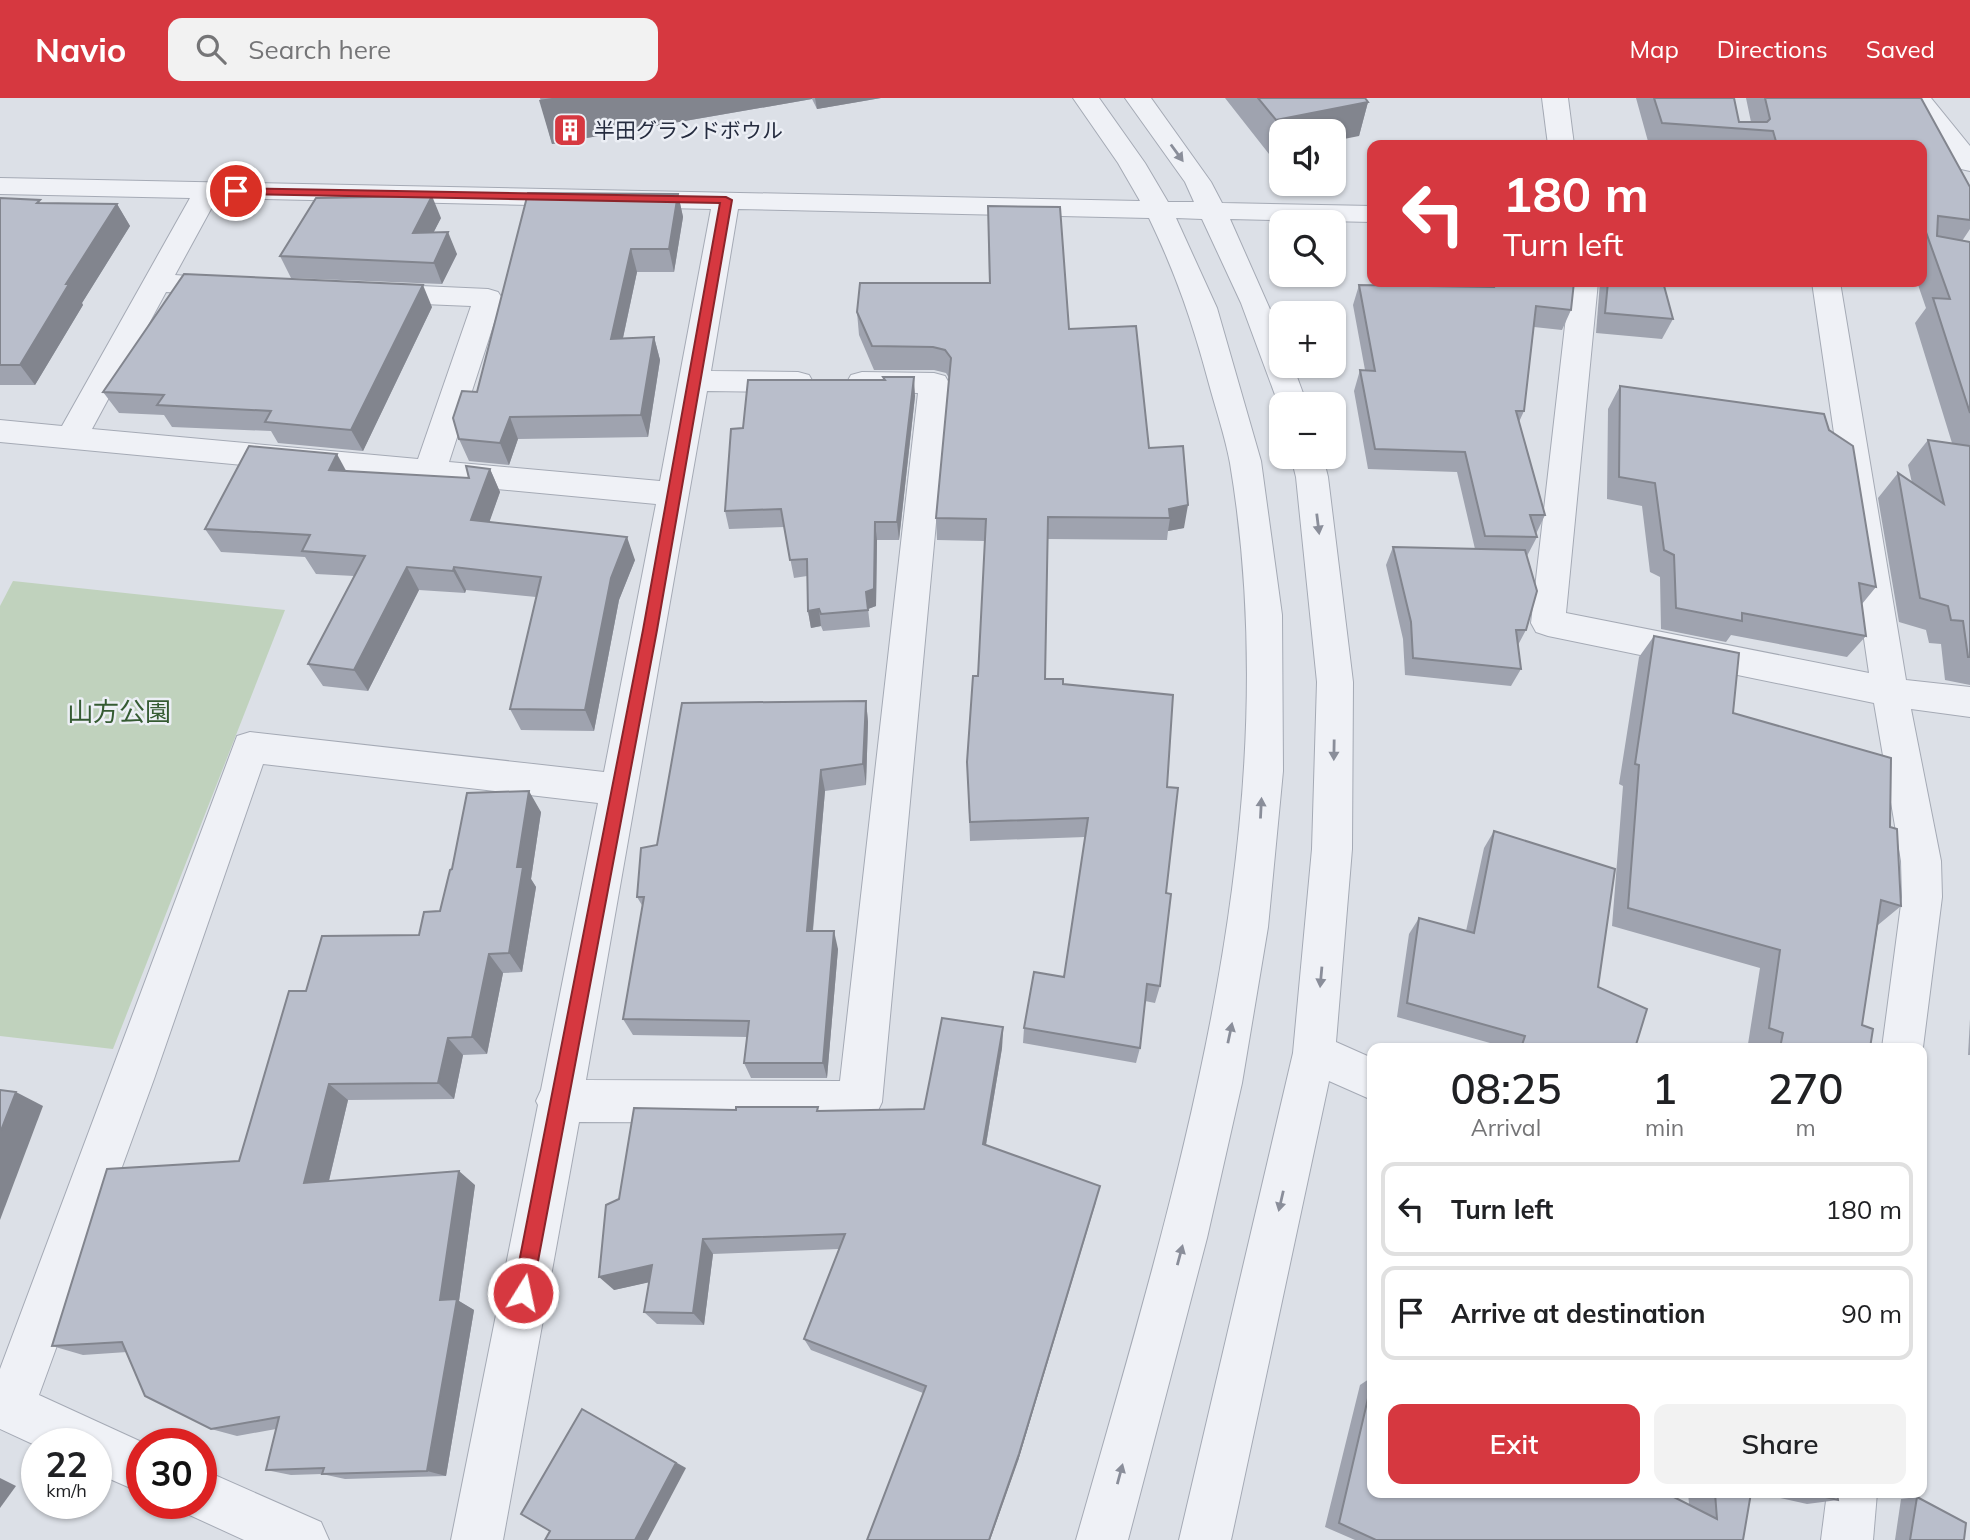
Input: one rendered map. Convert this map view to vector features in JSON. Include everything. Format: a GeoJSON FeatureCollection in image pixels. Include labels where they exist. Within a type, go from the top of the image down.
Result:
{"type":"FeatureCollection","features":[{"type":"Feature","properties":{"kind":"street"},"geometry":{"type":"LineString","coordinates":[[1086,98],[1144,182],[1202,305],[1229,387],[1246,460],[1263,577],[1269,685],[1259,839],[1234,1017],[1195,1199],[1102,1540]]}},
{"type":"Feature","properties":{"kind":"street"},"geometry":{"type":"LineString","coordinates":[[1138,98],[1198,182],[1255,303],[1288,392]]}},
{"type":"Feature","properties":{"kind":"street"},"geometry":{"type":"LineString","coordinates":[[1555,98],[1560,140]]}},
{"type":"Feature","properties":{"kind":"street"},"geometry":{"type":"LineString","coordinates":[[1918,98],[1970,163]]}},
{"type":"Feature","properties":{"kind":"street"},"geometry":{"type":"LineString","coordinates":[[0,186],[1367,214]]}},
{"type":"Feature","properties":{"kind":"street"},"geometry":{"type":"LineString","coordinates":[[71,438],[208,190]]}},
{"type":"Feature","properties":{"kind":"street"},"geometry":{"type":"LineString","coordinates":[[477,1540],[696,381],[726,200]]}},
{"type":"Feature","properties":{"kind":"street"},"geometry":{"type":"LineString","coordinates":[[157,283],[253,287]]}},
{"type":"Feature","properties":{"kind":"street"},"geometry":{"type":"LineString","coordinates":[[1583,287],[1548,623],[1890,692],[1970,702]]}},
{"type":"Feature","properties":{"kind":"street"},"geometry":{"type":"LineString","coordinates":[[1827,287],[1921,873],[1922,897],[1904,1043]]}},
{"type":"Feature","properties":{"kind":"street"},"geometry":{"type":"LineString","coordinates":[[350,291],[488,298],[430,471]]}},
{"type":"Feature","properties":{"kind":"street"},"geometry":{"type":"LineString","coordinates":[[558,1101],[860,1102],[934,383],[696,381]]}},
{"type":"Feature","properties":{"kind":"street"},"geometry":{"type":"LineString","coordinates":[[0,431],[674,494]]}},
{"type":"Feature","properties":{"kind":"street"},"geometry":{"type":"LineString","coordinates":[[1205,1540],[1314,1053],[1332,849],[1335,682],[1310,469]]}},
{"type":"Feature","properties":{"kind":"street"},"geometry":{"type":"LineString","coordinates":[[54,1428],[5,1406],[132,1079],[250,747],[619,790]]}},
{"type":"Feature","properties":{"kind":"street"},"geometry":{"type":"LineString","coordinates":[[1314,1053],[1367,1077]]}},
{"type":"Feature","properties":{"kind":"street"},"geometry":{"type":"LineString","coordinates":[[1847,1540],[1851,1498]]}},
{"type":"Feature","properties":{"kind":"street"},"geometry":{"type":"LineString","coordinates":[[217,1501],[303,1540]]}},
{"type":"Feature","properties":{"kind":"green space","name":"山方公園"},"geometry":{"type":"Polygon","coordinates":[[[13,581],[285,610],[113,1049],[0,1036],[0,606],[13,581]]]}},
{"type":"Feature","properties":{"kind":"building"},"geometry":{"type":"Polygon","coordinates":[[[1258,98],[1365,98],[1368,102],[1281,119],[1275,119],[1258,98]]]}},
{"type":"Feature","properties":{"kind":"building"},"geometry":{"type":"Polygon","coordinates":[[[1654,98],[1734,98],[1739,122],[1767,122],[1770,119],[1765,98],[1921,98],[1970,187],[1970,220],[1938,216],[1937,236],[1970,242],[1970,413],[1933,298],[1950,299],[1927,235],[1927,140],[1776,140],[1773,131],[1662,123],[1654,98]]]}},
{"type":"Feature","properties":{"kind":"building"},"geometry":{"type":"Polygon","coordinates":[[[528,193],[678,194],[669,249],[631,249],[611,339],[654,337],[641,415],[510,417],[500,443],[459,439],[453,418],[462,391],[477,392],[528,193]]]}},
{"type":"Feature","properties":{"kind":"building"},"geometry":{"type":"Polygon","coordinates":[[[432,196],[413,233],[448,232],[434,263],[280,256],[316,198],[432,196]]]}},
{"type":"Feature","properties":{"kind":"building"},"geometry":{"type":"Polygon","coordinates":[[[0,198],[40,200],[37,203],[117,204],[66,284],[69,284],[20,365],[0,365],[0,198]]]}},
{"type":"Feature","properties":{"kind":"building"},"geometry":{"type":"Polygon","coordinates":[[[988,206],[1060,207],[1069,329],[1136,326],[1149,448],[1183,446],[1188,505],[1169,509],[1170,518],[1048,517],[1045,679],[1063,679],[1063,684],[1173,695],[1167,787],[1178,788],[1166,893],[1171,894],[1160,986],[1147,984],[1140,1048],[1024,1028],[1034,972],[1064,977],[1088,818],[970,822],[967,762],[973,676],[978,676],[986,519],[936,518],[951,358],[945,350],[933,347],[872,346],[857,312],[860,283],[990,283],[988,206]]]}},
{"type":"Feature","properties":{"kind":"building"},"geometry":{"type":"Polygon","coordinates":[[[184,274],[423,285],[351,430],[265,422],[271,411],[157,405],[164,395],[103,392],[184,274]]]}},
{"type":"Feature","properties":{"kind":"building"},"geometry":{"type":"Polygon","coordinates":[[[1359,285],[1573,287],[1571,310],[1536,306],[1524,411],[1516,411],[1545,515],[1530,515],[1537,537],[1485,536],[1465,452],[1375,449],[1360,370],[1375,371],[1359,285]]]}},
{"type":"Feature","properties":{"kind":"building"},"geometry":{"type":"Polygon","coordinates":[[[1608,287],[1664,287],[1673,319],[1605,313],[1608,287]]]}},
{"type":"Feature","properties":{"kind":"building"},"geometry":{"type":"Polygon","coordinates":[[[883,377],[914,377],[897,522],[875,522],[874,589],[866,592],[868,610],[821,614],[819,609],[808,611],[807,559],[790,560],[781,509],[725,511],[731,429],[743,428],[748,380],[885,380],[883,377]]]}},
{"type":"Feature","properties":{"kind":"building"},"geometry":{"type":"Polygon","coordinates":[[[1620,386],[1824,414],[1829,430],[1853,446],[1876,587],[1859,583],[1866,636],[1742,613],[1742,621],[1676,608],[1674,555],[1664,550],[1655,483],[1619,477],[1620,386]]]}},
{"type":"Feature","properties":{"kind":"building"},"geometry":{"type":"Polygon","coordinates":[[[1928,440],[1970,446],[1970,657],[1963,621],[1951,620],[1948,606],[1920,598],[1898,473],[1944,504],[1928,440]]]}},
{"type":"Feature","properties":{"kind":"building"},"geometry":{"type":"Polygon","coordinates":[[[249,446],[337,454],[329,470],[469,478],[466,466],[490,469],[471,520],[627,537],[611,578],[585,710],[510,709],[541,577],[454,567],[453,571],[407,567],[354,670],[308,664],[365,556],[302,551],[310,535],[205,529],[249,446]]]}},
{"type":"Feature","properties":{"kind":"building"},"geometry":{"type":"Polygon","coordinates":[[[1393,547],[1525,550],[1537,591],[1526,630],[1516,630],[1521,669],[1413,658],[1411,622],[1393,547]]]}},
{"type":"Feature","properties":{"kind":"building"},"geometry":{"type":"Polygon","coordinates":[[[1654,636],[1739,653],[1733,713],[1891,758],[1890,827],[1897,829],[1901,906],[1881,900],[1862,1025],[1873,1029],[1871,1043],[1781,1043],[1783,1033],[1769,1028],[1780,950],[1628,908],[1639,765],[1635,764],[1654,636]]]}},
{"type":"Feature","properties":{"kind":"building"},"geometry":{"type":"Polygon","coordinates":[[[866,701],[863,764],[821,770],[807,931],[834,931],[823,1063],[744,1063],[749,1021],[623,1019],[644,897],[637,897],[641,848],[657,845],[682,703],[866,701]]]}},
{"type":"Feature","properties":{"kind":"building"},"geometry":{"type":"Polygon","coordinates":[[[529,791],[517,867],[523,867],[509,953],[489,954],[472,1037],[448,1038],[438,1083],[329,1084],[304,1183],[459,1171],[440,1300],[457,1299],[427,1471],[322,1474],[324,1468],[266,1470],[279,1417],[209,1428],[145,1396],[122,1342],[52,1346],[107,1169],[239,1161],[289,991],[306,991],[322,936],[419,935],[424,912],[440,911],[452,869],[467,793],[529,791]]]}},
{"type":"Feature","properties":{"kind":"building"},"geometry":{"type":"Polygon","coordinates":[[[1494,831],[1615,869],[1598,987],[1647,1009],[1637,1043],[1523,1043],[1525,1036],[1407,1003],[1419,918],[1474,933],[1494,831]]]}},
{"type":"Feature","properties":{"kind":"building"},"geometry":{"type":"Polygon","coordinates":[[[942,1018],[1003,1027],[983,1144],[1100,1186],[1019,1454],[989,1540],[867,1540],[926,1386],[804,1339],[845,1234],[703,1239],[693,1313],[644,1312],[652,1265],[599,1277],[606,1205],[619,1199],[634,1108],[736,1110],[736,1107],[818,1107],[817,1111],[924,1109],[942,1018]]]}},
{"type":"Feature","properties":{"kind":"building"},"geometry":{"type":"Polygon","coordinates":[[[0,1090],[16,1092],[0,1133],[0,1090]]]}},
{"type":"Feature","properties":{"kind":"building"},"geometry":{"type":"Polygon","coordinates":[[[1367,1403],[1367,1498],[1676,1498],[1717,1519],[1715,1498],[1750,1498],[1743,1540],[1376,1540],[1339,1523],[1367,1403]]]}},
{"type":"Feature","properties":{"kind":"building"},"geometry":{"type":"Polygon","coordinates":[[[582,1409],[676,1463],[635,1540],[545,1540],[550,1531],[521,1514],[582,1409]]]}},
{"type":"Feature","properties":{"kind":"building"},"geometry":{"type":"Polygon","coordinates":[[[1917,1498],[1966,1523],[1964,1540],[1910,1540],[1917,1498]]]}},
{"type":"Feature","properties":{"kind":"place","name":"半田グランドボウル"},"geometry":{"type":"Point","coordinates":[570,130]}},
{"type":"Feature","properties":{"kind":"route"},"geometry":{"type":"LineString","coordinates":[[236,191],[726,200],[650,630],[523,1293]]}}]}
